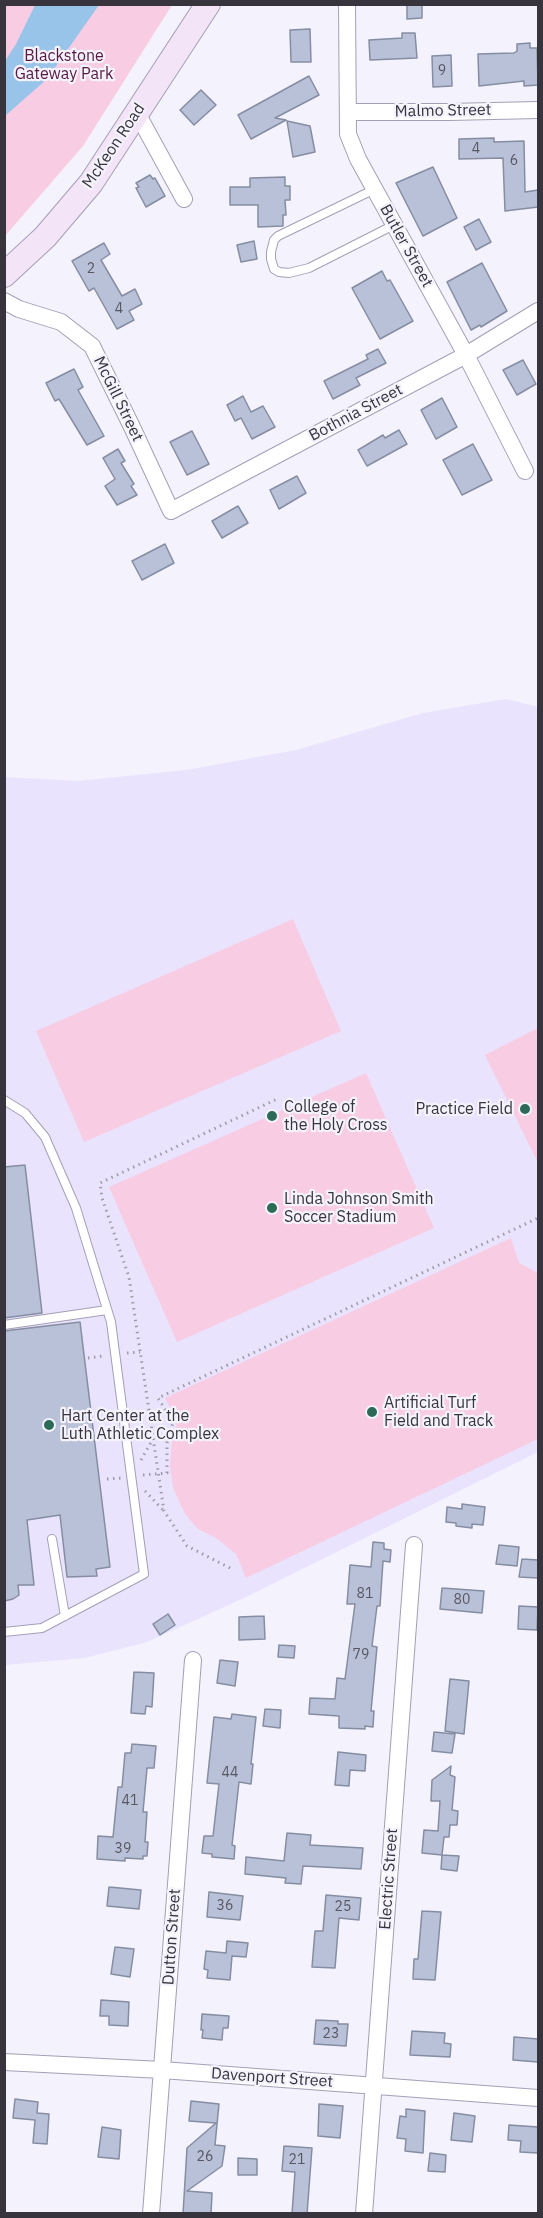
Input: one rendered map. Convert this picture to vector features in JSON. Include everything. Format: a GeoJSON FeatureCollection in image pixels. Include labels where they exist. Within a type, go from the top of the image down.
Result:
{"type":"FeatureCollection","features":[{"type":"Feature","properties":{"kind":"main road","name":"McKeon Road"},"geometry":{"type":"LineString","coordinates":[[4,275],[45,237],[91,183],[208,4]]}},
{"type":"Feature","properties":{"kind":"street","name":"Butler Street"},"geometry":{"type":"LineString","coordinates":[[347,4],[348,134],[358,159],[466,355],[525,471]]}},
{"type":"Feature","properties":{"kind":"street","name":"Malmo Street"},"geometry":{"type":"LineString","coordinates":[[348,112],[538,110]]}},
{"type":"Feature","properties":{"kind":"street"},"geometry":{"type":"LineString","coordinates":[[137,113],[184,199]]}},
{"type":"Feature","properties":{"kind":"street","name":"McGill Street"},"geometry":{"type":"LineString","coordinates":[[4,301],[19,309],[61,322],[92,346],[171,511]]}},
{"type":"Feature","properties":{"kind":"street","name":"Bothnia Street"},"geometry":{"type":"LineString","coordinates":[[171,511],[466,355],[538,311]]}},
{"type":"Feature","properties":{"kind":"street","name":"Electric Street"},"geometry":{"type":"LineString","coordinates":[[364,2214],[414,1545]]}},
{"type":"Feature","properties":{"kind":"street","name":"Dutton Street"},"geometry":{"type":"LineString","coordinates":[[151,2214],[193,1660]]}},
{"type":"Feature","properties":{"kind":"street","name":"Davenport Street"},"geometry":{"type":"LineString","coordinates":[[4,2062],[162,2070],[538,2098]]}},
{"type":"Feature","properties":{"kind":"lane"},"geometry":{"type":"LineString","coordinates":[[375,189],[278,236],[274,240],[271,252],[274,269],[289,273],[309,268],[394,225]]}},
{"type":"Feature","properties":{"kind":"lane"},"geometry":{"type":"LineString","coordinates":[[4,1100],[25,1113],[45,1137],[76,1208],[111,1322],[144,1574],[42,1628],[4,1632]]}},
{"type":"Feature","properties":{"kind":"lane"},"geometry":{"type":"LineString","coordinates":[[4,1325],[107,1310]]}},
{"type":"Feature","properties":{"kind":"lane"},"geometry":{"type":"LineString","coordinates":[[52,1539],[65,1616]]}},
{"type":"Feature","properties":{"kind":"path"},"geometry":{"type":"LineString","coordinates":[[165,1511],[129,1277],[102,1198],[100,1183],[278,1099]]}},
{"type":"Feature","properties":{"kind":"path"},"geometry":{"type":"LineString","coordinates":[[131,1476],[167,1473],[167,1443],[173,1422],[158,1398],[538,1218]]}},
{"type":"Feature","properties":{"kind":"path"},"geometry":{"type":"LineString","coordinates":[[123,1354],[140,1352]]}},
{"type":"Feature","properties":{"kind":"path"},"geometry":{"type":"LineString","coordinates":[[88,1358],[103,1356]]}},
{"type":"Feature","properties":{"kind":"path"},"geometry":{"type":"LineString","coordinates":[[131,1476],[165,1511],[187,1546],[230,1568]]}},
{"type":"Feature","properties":{"kind":"shaded area","name":"College of the Holy Cross"},"geometry":{"type":"Polygon","coordinates":[[[506,699],[538,707],[538,1452],[244,1598],[147,1642],[85,1658],[5,1665],[5,777],[78,781],[186,770],[296,750],[423,713],[506,699]]]}},
{"type":"Feature","properties":{"kind":"green space","name":"Blackstone Gateway Park"},"geometry":{"type":"Polygon","coordinates":[[[4,5],[172,5],[83,146],[5,236],[4,5]]]}},
{"type":"Feature","properties":{"kind":"green space"},"geometry":{"type":"Polygon","coordinates":[[[293,919],[341,1031],[84,1142],[36,1031],[293,919]]]}},
{"type":"Feature","properties":{"kind":"green space","name":"Practice Field"},"geometry":{"type":"Polygon","coordinates":[[[538,1028],[538,1163],[485,1055],[538,1028]]]}},
{"type":"Feature","properties":{"kind":"green space","name":"Linda Johnson Smith Soccer Stadium"},"geometry":{"type":"Polygon","coordinates":[[[366,1073],[434,1228],[177,1342],[109,1187],[366,1073]]]}},
{"type":"Feature","properties":{"kind":"green space"},"geometry":{"type":"Polygon","coordinates":[[[511,1238],[519,1263],[538,1273],[538,1439],[246,1578],[236,1554],[216,1538],[198,1529],[185,1514],[173,1488],[170,1466],[172,1439],[177,1422],[165,1398],[511,1238]]]}},
{"type":"Feature","properties":{"kind":"water"},"geometry":{"type":"Polygon","coordinates":[[[35,5],[99,5],[47,79],[5,116],[5,61],[35,5]]]}},
{"type":"Feature","properties":{"kind":"building"},"geometry":{"type":"Polygon","coordinates":[[[407,4],[422,4],[422,18],[407,19],[407,4]]]}},
{"type":"Feature","properties":{"kind":"building"},"geometry":{"type":"Polygon","coordinates":[[[310,29],[311,62],[291,62],[290,30],[310,29]]]}},
{"type":"Feature","properties":{"kind":"building"},"geometry":{"type":"Polygon","coordinates":[[[402,33],[415,33],[417,58],[370,60],[369,40],[402,38],[402,33]]]}},
{"type":"Feature","properties":{"kind":"building"},"geometry":{"type":"Polygon","coordinates":[[[530,43],[530,48],[537,48],[538,85],[524,86],[524,81],[479,86],[478,54],[514,53],[517,51],[517,44],[530,43]]]}},
{"type":"Feature","properties":{"kind":"building"},"geometry":{"type":"Polygon","coordinates":[[[451,55],[452,86],[433,87],[432,56],[451,55]]]}},
{"type":"Feature","properties":{"kind":"building"},"geometry":{"type":"Polygon","coordinates":[[[309,76],[319,95],[275,118],[286,120],[251,139],[238,115],[309,76]]]}},
{"type":"Feature","properties":{"kind":"building"},"geometry":{"type":"Polygon","coordinates":[[[201,90],[216,105],[194,125],[180,110],[201,90]]]}},
{"type":"Feature","properties":{"kind":"building"},"geometry":{"type":"Polygon","coordinates":[[[287,121],[310,126],[315,152],[293,157],[287,121]]]}},
{"type":"Feature","properties":{"kind":"building"},"geometry":{"type":"Polygon","coordinates":[[[494,138],[494,142],[524,141],[525,192],[538,190],[538,207],[505,211],[503,158],[459,159],[459,139],[494,138]]]}},
{"type":"Feature","properties":{"kind":"building"},"geometry":{"type":"Polygon","coordinates":[[[433,167],[457,218],[423,236],[396,183],[433,167]]]}},
{"type":"Feature","properties":{"kind":"building"},"geometry":{"type":"Polygon","coordinates":[[[150,175],[153,179],[155,178],[165,196],[146,207],[136,188],[139,187],[136,183],[150,175]]]}},
{"type":"Feature","properties":{"kind":"building"},"geometry":{"type":"Polygon","coordinates":[[[285,177],[285,186],[290,186],[290,200],[285,200],[286,215],[283,215],[283,226],[258,227],[258,205],[230,205],[230,187],[250,187],[250,178],[285,177]]]}},
{"type":"Feature","properties":{"kind":"building"},"geometry":{"type":"Polygon","coordinates":[[[479,219],[491,242],[476,250],[464,227],[479,219]]]}},
{"type":"Feature","properties":{"kind":"building"},"geometry":{"type":"Polygon","coordinates":[[[254,241],[257,259],[241,262],[237,245],[254,241]]]}},
{"type":"Feature","properties":{"kind":"building"},"geometry":{"type":"Polygon","coordinates":[[[104,243],[110,254],[101,260],[122,296],[135,289],[142,304],[129,311],[134,320],[117,329],[94,288],[89,291],[72,261],[104,243]]]}},
{"type":"Feature","properties":{"kind":"building"},"geometry":{"type":"Polygon","coordinates":[[[482,263],[507,311],[481,327],[480,325],[471,330],[447,282],[482,263]]]}},
{"type":"Feature","properties":{"kind":"building"},"geometry":{"type":"Polygon","coordinates":[[[382,271],[387,281],[390,280],[413,321],[380,339],[352,288],[382,271]]]}},
{"type":"Feature","properties":{"kind":"building"},"geometry":{"type":"Polygon","coordinates":[[[378,349],[386,363],[356,378],[360,385],[333,399],[324,381],[368,359],[366,355],[378,349]]]}},
{"type":"Feature","properties":{"kind":"building"},"geometry":{"type":"Polygon","coordinates":[[[523,360],[536,384],[517,395],[503,370],[523,360]]]}},
{"type":"Feature","properties":{"kind":"building"},"geometry":{"type":"Polygon","coordinates":[[[74,369],[83,387],[78,390],[104,436],[87,445],[59,399],[55,401],[46,383],[74,369]]]}},
{"type":"Feature","properties":{"kind":"building"},"geometry":{"type":"Polygon","coordinates":[[[243,396],[251,412],[263,406],[275,427],[252,439],[241,418],[235,421],[227,405],[243,396]]]}},
{"type":"Feature","properties":{"kind":"building"},"geometry":{"type":"Polygon","coordinates":[[[442,398],[457,427],[436,439],[421,410],[442,398]]]}},
{"type":"Feature","properties":{"kind":"building"},"geometry":{"type":"Polygon","coordinates":[[[399,430],[407,444],[367,466],[358,450],[383,435],[385,438],[399,430]]]}},
{"type":"Feature","properties":{"kind":"building"},"geometry":{"type":"Polygon","coordinates":[[[192,431],[209,464],[187,475],[170,442],[192,431]]]}},
{"type":"Feature","properties":{"kind":"building"},"geometry":{"type":"Polygon","coordinates":[[[473,444],[492,480],[462,495],[443,460],[473,444]]]}},
{"type":"Feature","properties":{"kind":"building"},"geometry":{"type":"Polygon","coordinates":[[[118,449],[125,461],[121,463],[134,484],[131,486],[137,495],[117,505],[105,486],[115,479],[103,458],[118,449]]]}},
{"type":"Feature","properties":{"kind":"building"},"geometry":{"type":"Polygon","coordinates":[[[297,476],[306,493],[279,509],[270,490],[297,476]]]}},
{"type":"Feature","properties":{"kind":"building"},"geometry":{"type":"Polygon","coordinates":[[[238,506],[248,523],[222,538],[212,521],[238,506]]]}},
{"type":"Feature","properties":{"kind":"building"},"geometry":{"type":"Polygon","coordinates":[[[165,544],[174,563],[142,580],[132,561],[165,544]]]}},
{"type":"Feature","properties":{"kind":"building"},"geometry":{"type":"Polygon","coordinates":[[[25,1165],[42,1313],[4,1318],[4,1167],[25,1165]]]}},
{"type":"Feature","properties":{"kind":"building","name":"Hart Center at the Luth Athletic Complex"},"geometry":{"type":"Polygon","coordinates":[[[80,1322],[110,1567],[96,1569],[97,1576],[67,1577],[60,1515],[27,1520],[34,1585],[18,1585],[19,1595],[4,1601],[4,1331],[80,1322]]]}},
{"type":"Feature","properties":{"kind":"building"},"geometry":{"type":"Polygon","coordinates":[[[462,1504],[485,1507],[483,1525],[472,1524],[472,1528],[446,1522],[447,1507],[462,1509],[462,1504]]]}},
{"type":"Feature","properties":{"kind":"building"},"geometry":{"type":"Polygon","coordinates":[[[373,1542],[384,1543],[384,1549],[391,1550],[390,1562],[383,1561],[380,1606],[377,1606],[372,1646],[377,1647],[371,1711],[374,1711],[373,1727],[339,1728],[339,1716],[309,1714],[310,1698],[335,1699],[337,1678],[345,1679],[355,1604],[347,1604],[350,1565],[371,1567],[373,1542]]]}},
{"type":"Feature","properties":{"kind":"building"},"geometry":{"type":"Polygon","coordinates":[[[499,1545],[519,1547],[517,1566],[496,1564],[499,1545]]]}},
{"type":"Feature","properties":{"kind":"building"},"geometry":{"type":"Polygon","coordinates":[[[522,1559],[538,1560],[538,1578],[519,1577],[522,1559]]]}},
{"type":"Feature","properties":{"kind":"building"},"geometry":{"type":"Polygon","coordinates":[[[442,1588],[484,1591],[482,1613],[440,1609],[442,1588]]]}},
{"type":"Feature","properties":{"kind":"building"},"geometry":{"type":"Polygon","coordinates":[[[519,1606],[538,1607],[537,1630],[518,1629],[519,1606]]]}},
{"type":"Feature","properties":{"kind":"building"},"geometry":{"type":"Polygon","coordinates":[[[168,1614],[175,1625],[160,1635],[153,1624],[168,1614]]]}},
{"type":"Feature","properties":{"kind":"building"},"geometry":{"type":"Polygon","coordinates":[[[264,1616],[265,1639],[239,1640],[239,1617],[264,1616]]]}},
{"type":"Feature","properties":{"kind":"building"},"geometry":{"type":"Polygon","coordinates":[[[279,1645],[295,1646],[294,1658],[278,1657],[279,1645]]]}},
{"type":"Feature","properties":{"kind":"building"},"geometry":{"type":"Polygon","coordinates":[[[220,1660],[238,1662],[235,1686],[217,1683],[220,1660]]]}},
{"type":"Feature","properties":{"kind":"building"},"geometry":{"type":"Polygon","coordinates":[[[134,1672],[154,1673],[152,1707],[146,1706],[145,1714],[131,1713],[134,1672]]]}},
{"type":"Feature","properties":{"kind":"building"},"geometry":{"type":"Polygon","coordinates":[[[450,1679],[469,1681],[464,1734],[445,1731],[450,1679]]]}},
{"type":"Feature","properties":{"kind":"building"},"geometry":{"type":"Polygon","coordinates":[[[265,1709],[281,1710],[280,1728],[263,1726],[265,1709]]]}},
{"type":"Feature","properties":{"kind":"building"},"geometry":{"type":"Polygon","coordinates":[[[232,1714],[256,1717],[251,1784],[239,1782],[232,1845],[235,1846],[234,1859],[212,1857],[212,1854],[202,1853],[204,1836],[213,1836],[219,1784],[207,1783],[214,1717],[231,1719],[232,1714]]]}},
{"type":"Feature","properties":{"kind":"building"},"geometry":{"type":"Polygon","coordinates":[[[434,1732],[455,1734],[452,1753],[432,1751],[434,1732]]]}},
{"type":"Feature","properties":{"kind":"building"},"geometry":{"type":"Polygon","coordinates":[[[132,1744],[156,1746],[154,1768],[147,1768],[143,1812],[147,1812],[145,1842],[148,1842],[147,1856],[143,1856],[143,1859],[125,1858],[125,1861],[97,1859],[98,1836],[113,1837],[118,1787],[122,1787],[125,1753],[131,1753],[132,1744]]]}},
{"type":"Feature","properties":{"kind":"building"},"geometry":{"type":"Polygon","coordinates":[[[338,1752],[366,1755],[365,1771],[350,1770],[349,1786],[335,1785],[338,1752]]]}},
{"type":"Feature","properties":{"kind":"building"},"geometry":{"type":"Polygon","coordinates":[[[451,1766],[450,1775],[455,1777],[452,1810],[458,1811],[457,1825],[450,1825],[449,1837],[444,1837],[442,1855],[422,1853],[424,1830],[438,1831],[440,1801],[431,1801],[432,1780],[451,1766]]]}},
{"type":"Feature","properties":{"kind":"building"},"geometry":{"type":"Polygon","coordinates":[[[287,1833],[311,1835],[310,1845],[363,1848],[361,1869],[303,1866],[301,1884],[285,1883],[286,1878],[245,1874],[246,1857],[284,1861],[287,1833]]]}},
{"type":"Feature","properties":{"kind":"building"},"geometry":{"type":"Polygon","coordinates":[[[442,1855],[459,1856],[457,1871],[441,1869],[442,1855]]]}},
{"type":"Feature","properties":{"kind":"building"},"geometry":{"type":"Polygon","coordinates":[[[109,1887],[141,1890],[139,1909],[107,1906],[109,1887]]]}},
{"type":"Feature","properties":{"kind":"building"},"geometry":{"type":"Polygon","coordinates":[[[209,1892],[243,1896],[240,1920],[207,1917],[209,1892]]]}},
{"type":"Feature","properties":{"kind":"building"},"geometry":{"type":"Polygon","coordinates":[[[326,1895],[361,1898],[359,1920],[339,1918],[335,1968],[312,1967],[315,1931],[323,1931],[326,1895]]]}},
{"type":"Feature","properties":{"kind":"building"},"geometry":{"type":"Polygon","coordinates":[[[422,1911],[441,1912],[435,1980],[413,1979],[414,1959],[418,1959],[422,1911]]]}},
{"type":"Feature","properties":{"kind":"building"},"geometry":{"type":"Polygon","coordinates":[[[227,1941],[248,1943],[246,1957],[232,1956],[230,1980],[207,1978],[208,1970],[204,1969],[206,1951],[226,1953],[227,1941]]]}},
{"type":"Feature","properties":{"kind":"building"},"geometry":{"type":"Polygon","coordinates":[[[115,1947],[134,1949],[130,1977],[111,1974],[115,1947]]]}},
{"type":"Feature","properties":{"kind":"building"},"geometry":{"type":"Polygon","coordinates":[[[101,2000],[129,2002],[128,2026],[109,2025],[109,2016],[100,2016],[101,2000]]]}},
{"type":"Feature","properties":{"kind":"building"},"geometry":{"type":"Polygon","coordinates":[[[202,2014],[229,2016],[228,2028],[223,2028],[222,2040],[202,2038],[202,2014]]]}},
{"type":"Feature","properties":{"kind":"building"},"geometry":{"type":"Polygon","coordinates":[[[316,2020],[348,2024],[346,2046],[314,2044],[316,2020]]]}},
{"type":"Feature","properties":{"kind":"building"},"geometry":{"type":"Polygon","coordinates":[[[412,2031],[445,2033],[444,2043],[451,2044],[450,2057],[410,2055],[412,2031]]]}},
{"type":"Feature","properties":{"kind":"building"},"geometry":{"type":"Polygon","coordinates":[[[514,2037],[538,2039],[538,2062],[513,2060],[514,2037]]]}},
{"type":"Feature","properties":{"kind":"building"},"geometry":{"type":"Polygon","coordinates":[[[15,2099],[38,2102],[37,2113],[49,2114],[47,2144],[33,2143],[35,2120],[13,2118],[15,2099]]]}},
{"type":"Feature","properties":{"kind":"building"},"geometry":{"type":"Polygon","coordinates":[[[191,2101],[219,2104],[215,2145],[225,2146],[222,2166],[187,2191],[212,2193],[211,2214],[183,2214],[187,2148],[216,2123],[189,2121],[191,2101]]]}},
{"type":"Feature","properties":{"kind":"building"},"geometry":{"type":"Polygon","coordinates":[[[319,2104],[343,2106],[340,2138],[318,2136],[319,2104]]]}},
{"type":"Feature","properties":{"kind":"building"},"geometry":{"type":"Polygon","coordinates":[[[406,2109],[425,2111],[423,2153],[405,2151],[406,2139],[397,2138],[400,2116],[406,2117],[406,2109]]]}},
{"type":"Feature","properties":{"kind":"building"},"geometry":{"type":"Polygon","coordinates":[[[454,2113],[475,2116],[472,2142],[451,2140],[454,2113]]]}},
{"type":"Feature","properties":{"kind":"building"},"geometry":{"type":"Polygon","coordinates":[[[509,2125],[538,2127],[538,2153],[520,2152],[521,2141],[508,2140],[509,2125]]]}},
{"type":"Feature","properties":{"kind":"building"},"geometry":{"type":"Polygon","coordinates":[[[102,2127],[121,2130],[119,2159],[98,2157],[102,2127]]]}},
{"type":"Feature","properties":{"kind":"building"},"geometry":{"type":"Polygon","coordinates":[[[284,2146],[312,2148],[307,2214],[292,2214],[295,2172],[282,2171],[284,2146]]]}},
{"type":"Feature","properties":{"kind":"building"},"geometry":{"type":"Polygon","coordinates":[[[430,2153],[446,2155],[445,2172],[428,2171],[430,2153]]]}},
{"type":"Feature","properties":{"kind":"building"},"geometry":{"type":"Polygon","coordinates":[[[238,2158],[257,2159],[257,2175],[238,2175],[238,2158]]]}},
{"type":"Feature","properties":{"kind":"place","name":"Practice Field"},"geometry":{"type":"Point","coordinates":[525,1109]}},
{"type":"Feature","properties":{"kind":"place","name":"College of the Holy Cross"},"geometry":{"type":"Point","coordinates":[272,1116]}},
{"type":"Feature","properties":{"kind":"place","name":"Linda Johnson Smith Soccer Stadium"},"geometry":{"type":"Point","coordinates":[272,1208]}},
{"type":"Feature","properties":{"kind":"place","name":"Artificial Turf Field and Track"},"geometry":{"type":"Point","coordinates":[372,1412]}},
{"type":"Feature","properties":{"kind":"place","name":"Hart Center at the Luth Athletic Complex"},"geometry":{"type":"Point","coordinates":[49,1425]}}]}
